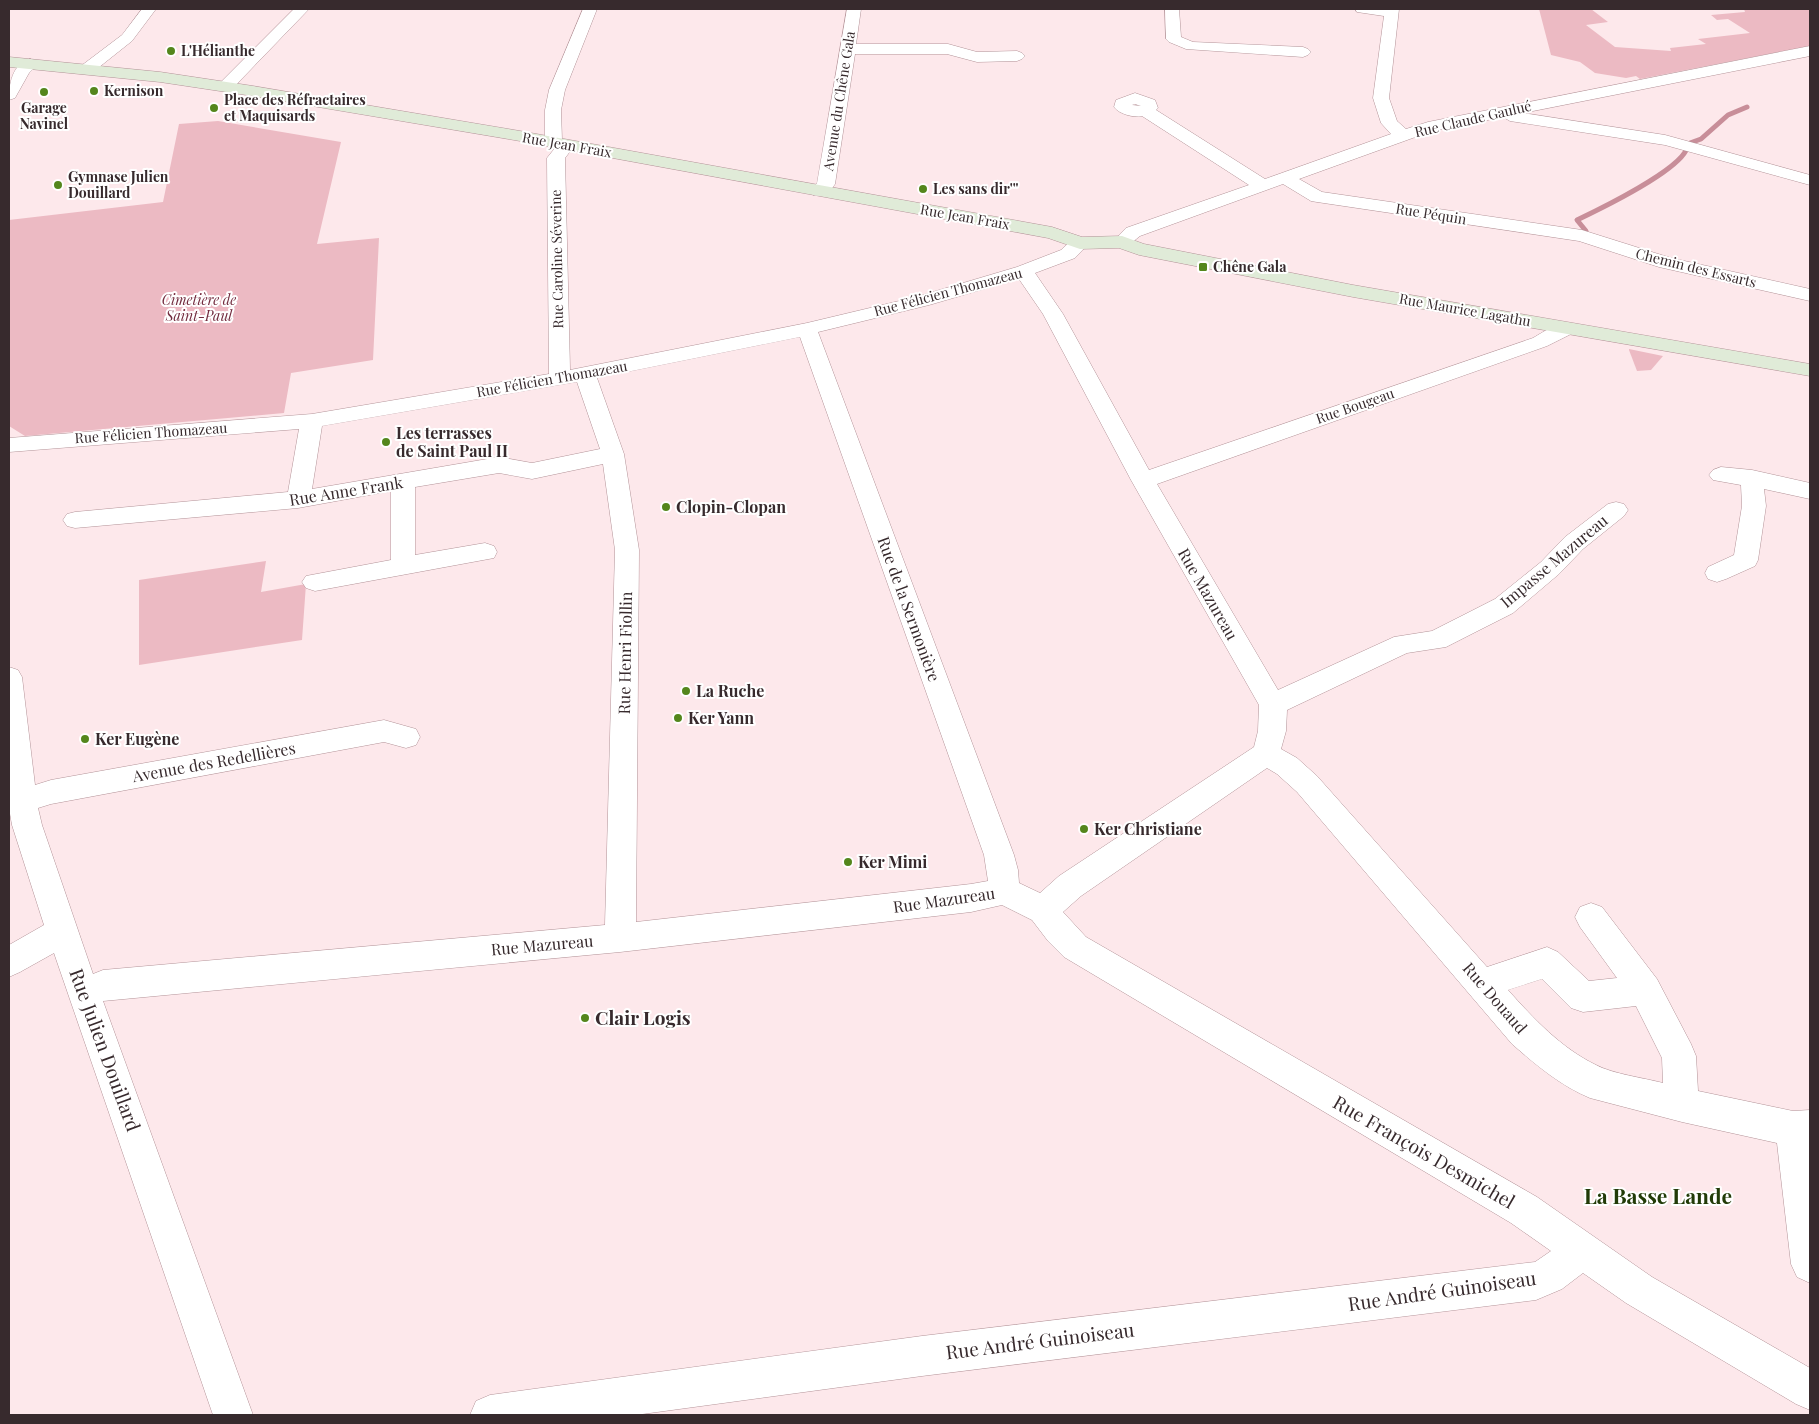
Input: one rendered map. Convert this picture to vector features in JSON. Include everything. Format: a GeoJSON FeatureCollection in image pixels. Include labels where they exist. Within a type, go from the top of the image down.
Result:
{"type":"FeatureCollection","features":[{"type":"Feature","properties":{"kind":"street"},"geometry":{"type":"LineString","coordinates":[[87,69],[127,38],[149,9]]}},
{"type":"Feature","properties":{"kind":"street"},"geometry":{"type":"LineString","coordinates":[[225,86],[302,9]]}},
{"type":"Feature","properties":{"kind":"street","name":"Rue Caroline Séverine"},"geometry":{"type":"LineString","coordinates":[[573,376],[556,165],[560,144],[554,110],[557,90],[590,9]]}},
{"type":"Feature","properties":{"kind":"street","name":"Avenue du Chêne Gala"},"geometry":{"type":"LineString","coordinates":[[819,191],[826,184],[854,9]]}},
{"type":"Feature","properties":{"kind":"street"},"geometry":{"type":"LineString","coordinates":[[1172,9],[1174,39],[1191,46],[1303,52]]}},
{"type":"Feature","properties":{"kind":"street"},"geometry":{"type":"LineString","coordinates":[[1362,9],[1391,11],[1381,98],[1389,123],[1402,135]]}},
{"type":"Feature","properties":{"kind":"street"},"geometry":{"type":"LineString","coordinates":[[847,49],[948,49],[977,57],[1018,56]]}},
{"type":"Feature","properties":{"kind":"street","name":"Rue Claude Gaulué"},"geometry":{"type":"LineString","coordinates":[[1122,242],[1133,232],[1428,127],[1810,51]]}},
{"type":"Feature","properties":{"kind":"street","name":"Rue Jean Fraix"},"geometry":{"type":"LineString","coordinates":[[9,62],[87,69],[225,86],[560,144],[1052,233],[1080,243],[1122,242]]}},
{"type":"Feature","properties":{"kind":"street"},"geometry":{"type":"LineString","coordinates":[[9,95],[30,64]]}},
{"type":"Feature","properties":{"kind":"street"},"geometry":{"type":"LineString","coordinates":[[1146,111],[1263,186]]}},
{"type":"Feature","properties":{"kind":"street"},"geometry":{"type":"LineString","coordinates":[[1500,112],[1526,119],[1665,140],[1810,180]]}},
{"type":"Feature","properties":{"kind":"street","name":"Rue Péquin"},"geometry":{"type":"LineString","coordinates":[[1285,178],[1317,197],[1582,236]]}},
{"type":"Feature","properties":{"kind":"street","name":"Chemin des Essarts"},"geometry":{"type":"LineString","coordinates":[[1582,236],[1666,263],[1810,295]]}},
{"type":"Feature","properties":{"kind":"street","name":"Rue Maurice Lagathu"},"geometry":{"type":"LineString","coordinates":[[1122,242],[1139,249],[1343,289],[1810,370]]}},
{"type":"Feature","properties":{"kind":"street","name":"Rue Félicien Thomazeau"},"geometry":{"type":"LineString","coordinates":[[9,445],[312,421],[573,376],[807,329],[922,301],[1024,272],[1068,254],[1080,243]]}},
{"type":"Feature","properties":{"kind":"street","name":"Rue Mazureau"},"geometry":{"type":"LineString","coordinates":[[1024,272],[1053,314],[1143,480],[1273,704]]}},
{"type":"Feature","properties":{"kind":"street","name":"Rue de la Sermonière"},"geometry":{"type":"LineString","coordinates":[[807,329],[999,855],[1004,870],[1004,892]]}},
{"type":"Feature","properties":{"kind":"street","name":"Rue Bougeau"},"geometry":{"type":"LineString","coordinates":[[1143,480],[1540,342],[1566,329]]}},
{"type":"Feature","properties":{"kind":"street","name":"Rue Henri Fiollin"},"geometry":{"type":"LineString","coordinates":[[573,376],[613,454],[627,550],[620,938]]}},
{"type":"Feature","properties":{"kind":"street"},"geometry":{"type":"LineString","coordinates":[[298,500],[312,421]]}},
{"type":"Feature","properties":{"kind":"street","name":"Rue Anne Frank"},"geometry":{"type":"LineString","coordinates":[[75,520],[298,500],[499,465],[532,471],[613,454]]}},
{"type":"Feature","properties":{"kind":"street"},"geometry":{"type":"LineString","coordinates":[[1721,475],[1752,478],[1810,491]]}},
{"type":"Feature","properties":{"kind":"street"},"geometry":{"type":"LineString","coordinates":[[1717,573],[1746,560],[1754,506],[1752,478]]}},
{"type":"Feature","properties":{"kind":"street"},"geometry":{"type":"LineString","coordinates":[[403,482],[403,567]]}},
{"type":"Feature","properties":{"kind":"street","name":"Impasse Mazureau"},"geometry":{"type":"LineString","coordinates":[[1273,704],[1403,644],[1437,640],[1504,606],[1550,568],[1574,543],[1616,510]]}},
{"type":"Feature","properties":{"kind":"street"},"geometry":{"type":"LineString","coordinates":[[315,582],[485,552]]}},
{"type":"Feature","properties":{"kind":"street","name":"Rue Julien Douillard"},"geometry":{"type":"LineString","coordinates":[[9,677],[22,801],[27,825],[62,931],[234,1415]]}},
{"type":"Feature","properties":{"kind":"street"},"geometry":{"type":"LineString","coordinates":[[1043,910],[1070,886],[1266,754],[1272,731],[1273,704]]}},
{"type":"Feature","properties":{"kind":"street","name":"Avenue des Redellières"},"geometry":{"type":"LineString","coordinates":[[22,801],[51,792],[384,731],[406,737]]}},
{"type":"Feature","properties":{"kind":"street","name":"Rue Douaud"},"geometry":{"type":"LineString","coordinates":[[1266,754],[1288,766],[1307,784],[1524,1033],[1564,1066],[1590,1081],[1682,1105],[1802,1128]]}},
{"type":"Feature","properties":{"kind":"street","name":"Rue Mazureau"},"geometry":{"type":"LineString","coordinates":[[84,993],[103,985],[620,938],[971,898],[1004,892],[1043,910]]}},
{"type":"Feature","properties":{"kind":"street","name":"Rue François Desmichel"},"geometry":{"type":"LineString","coordinates":[[1043,910],[1059,932],[1075,947],[1524,1210],[1639,1290],[1810,1390]]}},
{"type":"Feature","properties":{"kind":"street"},"geometry":{"type":"LineString","coordinates":[[1591,917],[1645,990],[1679,1056],[1682,1105]]}},
{"type":"Feature","properties":{"kind":"street"},"geometry":{"type":"LineString","coordinates":[[9,962],[62,931]]}},
{"type":"Feature","properties":{"kind":"street"},"geometry":{"type":"LineString","coordinates":[[1482,984],[1547,962],[1582,997],[1645,990]]}},
{"type":"Feature","properties":{"kind":"street"},"geometry":{"type":"LineString","coordinates":[[1802,1128],[1810,1264]]}},
{"type":"Feature","properties":{"kind":"street","name":"Rue André Guinoiseau"},"geometry":{"type":"LineString","coordinates":[[490,1415],[922,1356],[1536,1281],[1550,1276],[1565,1266],[1580,1249]]}},
{"type":"Feature","properties":{"kind":"green space"},"geometry":{"type":"Polygon","coordinates":[[[1539,9],[1591,9],[1608,22],[1586,25],[1615,47],[1671,51],[1670,48],[1706,44],[1698,39],[1750,33],[1728,19],[1717,20],[1711,15],[1745,12],[1744,9],[1810,9],[1810,46],[1640,79],[1636,76],[1626,78],[1595,73],[1580,62],[1551,55],[1539,9]]]}},
{"type":"Feature","properties":{"kind":"green space","name":"Cimetière de Saint-Paul"},"geometry":{"type":"Polygon","coordinates":[[[218,121],[341,142],[317,244],[379,238],[373,360],[291,373],[284,413],[25,436],[9,426],[9,220],[163,202],[179,124],[218,121]]]}},
{"type":"Feature","properties":{"kind":"green space"},"geometry":{"type":"Polygon","coordinates":[[[1629,349],[1663,356],[1651,370],[1637,371],[1629,349]]]}},
{"type":"Feature","properties":{"kind":"green space"},"geometry":{"type":"Polygon","coordinates":[[[266,561],[261,592],[306,584],[302,640],[139,665],[139,580],[266,561]]]}},
{"type":"Feature","properties":{"kind":"waterway"},"geometry":{"type":"LineString","coordinates":[[1690,143],[1701,139],[1728,115],[1747,107]]}},
{"type":"Feature","properties":{"kind":"waterway"},"geometry":{"type":"LineString","coordinates":[[1586,231],[1577,220],[1655,178],[1681,157],[1687,148]]}},
{"type":"Feature","properties":{"kind":"place","name":"L'Hélianthe"},"geometry":{"type":"Point","coordinates":[171,51]}},
{"type":"Feature","properties":{"kind":"place","name":"Kernison"},"geometry":{"type":"Point","coordinates":[94,91]}},
{"type":"Feature","properties":{"kind":"place","name":"Garage Navinel"},"geometry":{"type":"Point","coordinates":[44,92]}},
{"type":"Feature","properties":{"kind":"place","name":"Place des Réfractaires et Maquisards"},"geometry":{"type":"Point","coordinates":[214,108]}},
{"type":"Feature","properties":{"kind":"place","name":"Gymnase Julien Douillard"},"geometry":{"type":"Point","coordinates":[58,185]}},
{"type":"Feature","properties":{"kind":"place","name":"Les sans dir'''"},"geometry":{"type":"Point","coordinates":[923,189]}},
{"type":"Feature","properties":{"kind":"place","name":"Chêne Gala"},"geometry":{"type":"Point","coordinates":[1203,267]}},
{"type":"Feature","properties":{"kind":"place","name":"Les terrasses de Saint Paul II"},"geometry":{"type":"Point","coordinates":[386,442]}},
{"type":"Feature","properties":{"kind":"place","name":"Clopin-Clopan"},"geometry":{"type":"Point","coordinates":[666,507]}},
{"type":"Feature","properties":{"kind":"place","name":"La Ruche"},"geometry":{"type":"Point","coordinates":[686,691]}},
{"type":"Feature","properties":{"kind":"place","name":"Ker Yann"},"geometry":{"type":"Point","coordinates":[678,718]}},
{"type":"Feature","properties":{"kind":"place","name":"Ker Eugène"},"geometry":{"type":"Point","coordinates":[85,739]}},
{"type":"Feature","properties":{"kind":"place","name":"Ker Christiane"},"geometry":{"type":"Point","coordinates":[1084,829]}},
{"type":"Feature","properties":{"kind":"place","name":"Ker Mimi"},"geometry":{"type":"Point","coordinates":[848,862]}},
{"type":"Feature","properties":{"kind":"place","name":"Clair Logis"},"geometry":{"type":"Point","coordinates":[585,1018]}},
{"type":"Feature","properties":{"kind":"district","name":"La Basse Lande"},"geometry":{"type":"Point","coordinates":[1658,1197]}}]}
